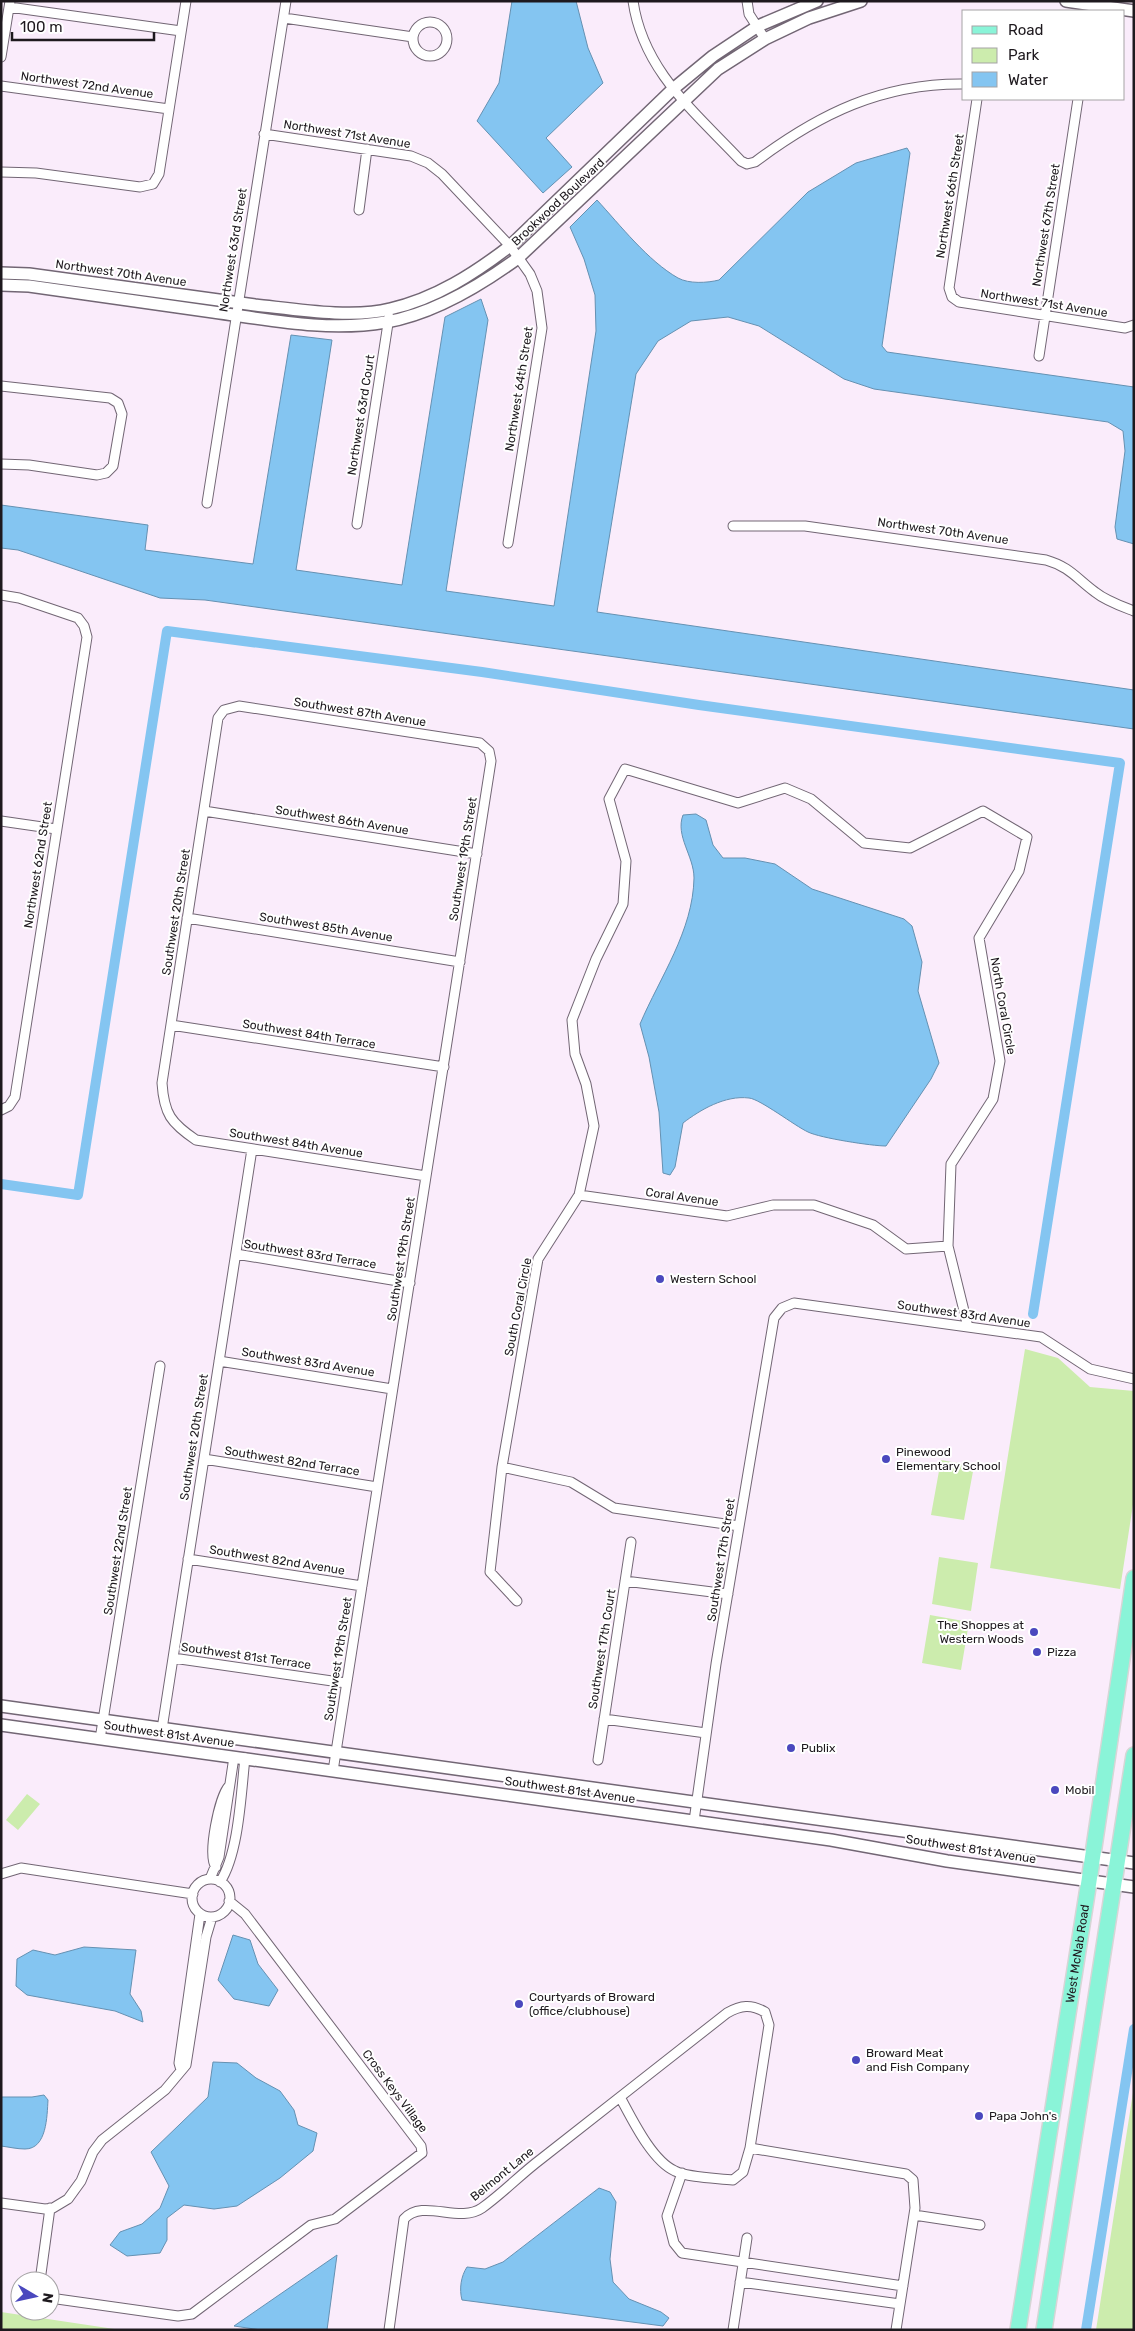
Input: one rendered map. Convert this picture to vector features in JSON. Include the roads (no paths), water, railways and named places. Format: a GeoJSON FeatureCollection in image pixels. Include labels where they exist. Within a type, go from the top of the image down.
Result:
{"type":"FeatureCollection","features":[{"type":"Feature","properties":{"kind":"main road","name":"West McNab Road"},"geometry":{"type":"LineString","coordinates":[[1018,2330],[1089,1881],[1134,1578]]}},
{"type":"Feature","properties":{"kind":"main road","name":"West McNab Road"},"geometry":{"type":"LineString","coordinates":[[1044,2330],[1134,1755]]}},
{"type":"Feature","properties":{"kind":"main road"},"geometry":{"type":"LineString","coordinates":[[1047,2148],[1072,2151]]}},
{"type":"Feature","properties":{"kind":"street"},"geometry":{"type":"LineString","coordinates":[[1,172],[36,173],[140,187],[153,184],[159,174],[186,1]]}},
{"type":"Feature","properties":{"kind":"street","name":"Northwest 63rd Street"},"geometry":{"type":"LineString","coordinates":[[207,503],[286,1]]}},
{"type":"Feature","properties":{"kind":"street"},"geometry":{"type":"LineString","coordinates":[[633,1],[642,39],[658,70],[684,100],[747,164],[755,162],[816,121],[862,99],[904,88],[962,84]]}},
{"type":"Feature","properties":{"kind":"street"},"geometry":{"type":"LineString","coordinates":[[747,1],[749,14],[765,39]]}},
{"type":"Feature","properties":{"kind":"street","name":"Brookwood Boulevard"},"geometry":{"type":"LineString","coordinates":[[238,303],[303,311],[350,313],[390,310],[439,292],[481,268],[510,246],[674,89],[712,56],[758,26],[817,1]]}},
{"type":"Feature","properties":{"kind":"street"},"geometry":{"type":"LineString","coordinates":[[1066,1],[1134,10]]}},
{"type":"Feature","properties":{"kind":"street","name":"Brookwood Boulevard"},"geometry":{"type":"LineString","coordinates":[[236,315],[301,325],[347,326],[388,322],[444,304],[488,280],[518,258],[718,69],[765,39],[810,18],[855,2]]}},
{"type":"Feature","properties":{"kind":"street"},"geometry":{"type":"LineString","coordinates":[[1,57],[9,4],[181,31]]}},
{"type":"Feature","properties":{"kind":"street"},"geometry":{"type":"LineString","coordinates":[[284,18],[413,37]]}},
{"type":"Feature","properties":{"kind":"street","name":"Northwest 72nd Avenue"},"geometry":{"type":"LineString","coordinates":[[1,86],[169,109]]}},
{"type":"Feature","properties":{"kind":"street","name":"Northwest 66th Street"},"geometry":{"type":"LineString","coordinates":[[952,297],[948,288],[977,100]]}},
{"type":"Feature","properties":{"kind":"street","name":"Northwest 67th Street"},"geometry":{"type":"LineString","coordinates":[[1039,356],[1078,100]]}},
{"type":"Feature","properties":{"kind":"street","name":"Northwest 71st Avenue"},"geometry":{"type":"LineString","coordinates":[[264,134],[411,156],[428,163],[510,246]]}},
{"type":"Feature","properties":{"kind":"street"},"geometry":{"type":"LineString","coordinates":[[358,210],[367,149]]}},
{"type":"Feature","properties":{"kind":"street","name":"Northwest 64th Street"},"geometry":{"type":"LineString","coordinates":[[508,544],[542,328],[537,291],[530,274],[510,246]]}},
{"type":"Feature","properties":{"kind":"street","name":"Northwest 70th Avenue"},"geometry":{"type":"LineString","coordinates":[[1,273],[29,274],[238,303]]}},
{"type":"Feature","properties":{"kind":"street","name":"Northwest 70th Avenue"},"geometry":{"type":"LineString","coordinates":[[1,285],[29,286],[236,315]]}},
{"type":"Feature","properties":{"kind":"street","name":"Northwest 71st Avenue"},"geometry":{"type":"LineString","coordinates":[[952,297],[960,302],[1044,316],[1125,328],[1134,326]]}},
{"type":"Feature","properties":{"kind":"street","name":"Northwest 63rd Court"},"geometry":{"type":"LineString","coordinates":[[357,524],[390,310]]}},
{"type":"Feature","properties":{"kind":"street"},"geometry":{"type":"LineString","coordinates":[[1,386],[110,398],[118,404],[122,414],[113,466],[106,473],[97,475],[28,465],[1,464]]}},
{"type":"Feature","properties":{"kind":"street","name":"Northwest 70th Avenue"},"geometry":{"type":"LineString","coordinates":[[733,526],[804,526],[1046,560],[1063,565],[1076,574],[1095,592],[1116,604],[1134,610]]}},
{"type":"Feature","properties":{"kind":"street","name":"Northwest 62nd Street"},"geometry":{"type":"LineString","coordinates":[[1,594],[19,598],[78,618],[84,626],[87,637],[15,1097],[5,1108]]}},
{"type":"Feature","properties":{"kind":"street","name":"Southwest 87th Avenue"},"geometry":{"type":"LineString","coordinates":[[224,710],[239,706],[248,707],[480,744],[489,751]]}},
{"type":"Feature","properties":{"kind":"street","name":"Southwest 20th Street"},"geometry":{"type":"LineString","coordinates":[[170,1118],[163,1103],[162,1083],[218,718],[224,710]]}},
{"type":"Feature","properties":{"kind":"street","name":"Southwest 19th Street"},"geometry":{"type":"LineString","coordinates":[[333,1771],[477,854],[491,761],[489,751]]}},
{"type":"Feature","properties":{"kind":"street","name":"North Coral Circle"},"geometry":{"type":"LineString","coordinates":[[625,769],[738,802],[785,788],[811,799],[864,843],[910,848],[983,811],[1027,837],[1019,871],[979,938],[1000,1061],[994,1099],[951,1164],[948,1246],[968,1327]]}},
{"type":"Feature","properties":{"kind":"street","name":"South Coral Circle"},"geometry":{"type":"LineString","coordinates":[[517,1601],[490,1572],[502,1468],[538,1259],[579,1195],[594,1126],[586,1084],[575,1054],[572,1020],[596,959],[624,904],[626,861],[609,799],[625,769]]}},
{"type":"Feature","properties":{"kind":"street","name":"Southwest 86th Avenue"},"geometry":{"type":"LineString","coordinates":[[204,811],[477,854]]}},
{"type":"Feature","properties":{"kind":"street"},"geometry":{"type":"LineString","coordinates":[[1,821],[56,829]]}},
{"type":"Feature","properties":{"kind":"street","name":"Southwest 85th Avenue"},"geometry":{"type":"LineString","coordinates":[[187,918],[460,962]]}},
{"type":"Feature","properties":{"kind":"street","name":"Southwest 84th Terrace"},"geometry":{"type":"LineString","coordinates":[[171,1025],[444,1067]]}},
{"type":"Feature","properties":{"kind":"street","name":"Southwest 84th Avenue"},"geometry":{"type":"LineString","coordinates":[[170,1118],[180,1130],[196,1140],[426,1176]]}},
{"type":"Feature","properties":{"kind":"street","name":"Southwest 20th Street"},"geometry":{"type":"LineString","coordinates":[[162,1729],[252,1149]]}},
{"type":"Feature","properties":{"kind":"street","name":"Coral Avenue"},"geometry":{"type":"LineString","coordinates":[[579,1195],[726,1216],[773,1205],[814,1205],[874,1225],[906,1249],[948,1246]]}},
{"type":"Feature","properties":{"kind":"street","name":"Southwest 83rd Terrace"},"geometry":{"type":"LineString","coordinates":[[236,1254],[410,1283]]}},
{"type":"Feature","properties":{"kind":"street","name":"Southwest 83rd Avenue"},"geometry":{"type":"LineString","coordinates":[[782,1308],[794,1303],[1041,1337],[1090,1369],[1134,1379]]}},
{"type":"Feature","properties":{"kind":"street","name":"Southwest 17th Street"},"geometry":{"type":"LineString","coordinates":[[694,1821],[728,1594],[774,1318],[782,1308]]}},
{"type":"Feature","properties":{"kind":"street","name":"Southwest 83rd Avenue"},"geometry":{"type":"LineString","coordinates":[[219,1360],[392,1389]]}},
{"type":"Feature","properties":{"kind":"street","name":"Southwest 22nd Street"},"geometry":{"type":"LineString","coordinates":[[100,1738],[160,1366]]}},
{"type":"Feature","properties":{"kind":"street","name":"Southwest 82nd Terrace"},"geometry":{"type":"LineString","coordinates":[[204,1459],[377,1488]]}},
{"type":"Feature","properties":{"kind":"street"},"geometry":{"type":"LineString","coordinates":[[502,1468],[571,1482],[614,1508],[739,1526]]}},
{"type":"Feature","properties":{"kind":"street","name":"Southwest 17th Court"},"geometry":{"type":"LineString","coordinates":[[598,1760],[631,1542]]}},
{"type":"Feature","properties":{"kind":"street","name":"Southwest 82nd Avenue"},"geometry":{"type":"LineString","coordinates":[[188,1559],[362,1586]]}},
{"type":"Feature","properties":{"kind":"street"},"geometry":{"type":"LineString","coordinates":[[625,1581],[728,1594]]}},
{"type":"Feature","properties":{"kind":"street","name":"Southwest 81st Terrace"},"geometry":{"type":"LineString","coordinates":[[173,1658],[346,1683]]}},
{"type":"Feature","properties":{"kind":"street","name":"Southwest 81st Avenue"},"geometry":{"type":"LineString","coordinates":[[1,1706],[336,1754],[1134,1863]]}},
{"type":"Feature","properties":{"kind":"street"},"geometry":{"type":"LineString","coordinates":[[604,1719],[706,1733]]}},
{"type":"Feature","properties":{"kind":"street","name":"Southwest 81st Avenue"},"geometry":{"type":"LineString","coordinates":[[1,1725],[831,1840],[946,1861],[1134,1887]]}},
{"type":"Feature","properties":{"kind":"street"},"geometry":{"type":"LineString","coordinates":[[210,1879],[220,1882],[228,1891],[229,1900],[222,1913],[212,1917],[200,1914],[192,1903],[192,1894],[197,1885],[210,1879],[216,1867],[224,1832],[230,1784],[240,1757]]}},
{"type":"Feature","properties":{"kind":"street"},"geometry":{"type":"LineString","coordinates":[[220,1882],[230,1862],[236,1833],[240,1757]]}},
{"type":"Feature","properties":{"kind":"street"},"geometry":{"type":"LineString","coordinates":[[216,1867],[211,1856],[220,1802],[230,1784]]}},
{"type":"Feature","properties":{"kind":"street"},"geometry":{"type":"LineString","coordinates":[[224,1832],[236,1833]]}},
{"type":"Feature","properties":{"kind":"street"},"geometry":{"type":"LineString","coordinates":[[1,1874],[21,1868],[192,1894]]}},
{"type":"Feature","properties":{"kind":"street","name":"Cross Keys Village"},"geometry":{"type":"LineString","coordinates":[[60,2299],[178,2316],[192,2314],[311,2225],[335,2219],[422,2154],[421,2146],[245,1914],[229,1900]]}},
{"type":"Feature","properties":{"kind":"street"},"geometry":{"type":"LineString","coordinates":[[181,2070],[179,2064],[200,1914]]}},
{"type":"Feature","properties":{"kind":"street"},"geometry":{"type":"LineString","coordinates":[[1,2203],[50,2208],[68,2198],[81,2181],[93,2152],[102,2140],[165,2090],[186,2065],[207,1929],[212,1917]]}},
{"type":"Feature","properties":{"kind":"street","name":"Belmont Lane"},"geometry":{"type":"LineString","coordinates":[[389,2330],[404,2219],[410,2213],[419,2210],[447,2214],[473,2213],[620,2097],[727,2013],[738,2007],[756,2006],[765,2012],[769,2025],[750,2148],[743,2172],[733,2180],[682,2173],[664,2165],[641,2134],[620,2097]]}},
{"type":"Feature","properties":{"kind":"street"},"geometry":{"type":"LineString","coordinates":[[750,2148],[906,2174],[913,2180],[914,2215],[897,2330]]}},
{"type":"Feature","properties":{"kind":"street"},"geometry":{"type":"LineString","coordinates":[[682,2173],[667,2216],[674,2244],[682,2253],[903,2286]]}},
{"type":"Feature","properties":{"kind":"street"},"geometry":{"type":"LineString","coordinates":[[41,2271],[50,2208]]}},
{"type":"Feature","properties":{"kind":"street"},"geometry":{"type":"LineString","coordinates":[[914,2215],[980,2226]]}},
{"type":"Feature","properties":{"kind":"street"},"geometry":{"type":"LineString","coordinates":[[733,2330],[747,2238]]}},
{"type":"Feature","properties":{"kind":"street"},"geometry":{"type":"LineString","coordinates":[[740,2282],[900,2304]]}},
{"type":"Feature","properties":{"kind":"water"},"geometry":{"type":"Polygon","coordinates":[[[512,1],[576,1],[588,48],[603,83],[546,138],[572,167],[543,193],[477,121],[499,83],[512,1]]]}},
{"type":"Feature","properties":{"kind":"water"},"geometry":{"type":"Polygon","coordinates":[[[907,148],[910,153],[882,346],[887,352],[1134,387],[1134,544],[1117,539],[1115,527],[1125,451],[1123,431],[1108,422],[874,389],[844,379],[759,326],[728,317],[691,321],[658,341],[636,374],[597,612],[1134,690],[1134,729],[205,600],[160,598],[18,550],[1,548],[1,505],[148,525],[145,550],[253,564],[291,335],[332,340],[296,570],[402,585],[445,317],[481,299],[488,320],[446,591],[554,606],[596,331],[595,295],[584,259],[570,227],[597,200],[635,242],[667,271],[687,281],[704,282],[719,280],[808,192],[856,163],[907,148]]]}},
{"type":"Feature","properties":{"kind":"water"},"geometry":{"type":"Polygon","coordinates":[[[696,814],[706,820],[713,845],[723,858],[745,858],[775,864],[812,889],[904,919],[912,926],[922,962],[918,991],[939,1063],[931,1079],[886,1146],[823,1137],[802,1129],[754,1100],[749,1098],[731,1099],[713,1104],[683,1123],[675,1167],[670,1175],[663,1173],[659,1112],[649,1057],[640,1024],[674,953],[688,917],[694,878],[681,831],[681,823],[683,815],[696,814]]]}},
{"type":"Feature","properties":{"kind":"water"},"geometry":{"type":"Polygon","coordinates":[[[233,1935],[250,1940],[258,1964],[278,1990],[269,2006],[234,1999],[218,1980],[233,1935]]]}},
{"type":"Feature","properties":{"kind":"water"},"geometry":{"type":"Polygon","coordinates":[[[84,1947],[136,1950],[130,1994],[141,2011],[143,2022],[115,2011],[27,1995],[16,1986],[17,1959],[33,1950],[55,1955],[84,1947]]]}},
{"type":"Feature","properties":{"kind":"water"},"geometry":{"type":"Polygon","coordinates":[[[213,2062],[237,2063],[256,2078],[280,2091],[294,2110],[298,2125],[317,2133],[313,2151],[280,2178],[237,2206],[214,2209],[184,2205],[167,2218],[167,2240],[160,2253],[127,2256],[110,2245],[120,2232],[142,2224],[160,2208],[169,2186],[151,2152],[208,2097],[213,2062]]]}},
{"type":"Feature","properties":{"kind":"water"},"geometry":{"type":"Polygon","coordinates":[[[44,2095],[48,2100],[46,2123],[42,2138],[38,2144],[32,2148],[25,2149],[1,2146],[1,2097],[44,2095]]]}},
{"type":"Feature","properties":{"kind":"water"},"geometry":{"type":"Polygon","coordinates":[[[599,2188],[610,2192],[616,2202],[610,2259],[613,2282],[629,2299],[661,2312],[669,2318],[663,2326],[462,2300],[461,2283],[467,2267],[485,2269],[503,2262],[599,2188]]]}},
{"type":"Feature","properties":{"kind":"water"},"geometry":{"type":"Polygon","coordinates":[[[337,2255],[327,2330],[261,2330],[234,2326],[337,2255]]]}},
{"type":"Feature","properties":{"kind":"waterway"},"geometry":{"type":"LineString","coordinates":[[1,1184],[78,1195],[167,631],[482,672],[699,705],[1120,763],[1033,1314]]}},
{"type":"Feature","properties":{"kind":"waterway"},"geometry":{"type":"LineString","coordinates":[[1086,2330],[1134,2029]]}},
{"type":"Feature","properties":{"kind":"place","name":"Western School"},"geometry":{"type":"Point","coordinates":[660,1279]}},
{"type":"Feature","properties":{"kind":"place","name":"Pinewood Elementary School"},"geometry":{"type":"Point","coordinates":[886,1459]}},
{"type":"Feature","properties":{"kind":"place","name":"The Shoppes at Western Woods"},"geometry":{"type":"Point","coordinates":[1034,1632]}},
{"type":"Feature","properties":{"kind":"place","name":"Pizza"},"geometry":{"type":"Point","coordinates":[1037,1652]}},
{"type":"Feature","properties":{"kind":"place","name":"Publix"},"geometry":{"type":"Point","coordinates":[791,1748]}},
{"type":"Feature","properties":{"kind":"place","name":"Mobil"},"geometry":{"type":"Point","coordinates":[1055,1790]}},
{"type":"Feature","properties":{"kind":"place","name":"Courtyards of Broward (office/clubhouse)"},"geometry":{"type":"Point","coordinates":[519,2004]}},
{"type":"Feature","properties":{"kind":"place","name":"Broward Meat and Fish Company"},"geometry":{"type":"Point","coordinates":[856,2060]}},
{"type":"Feature","properties":{"kind":"place","name":"Papa John's"},"geometry":{"type":"Point","coordinates":[979,2116]}}]}
